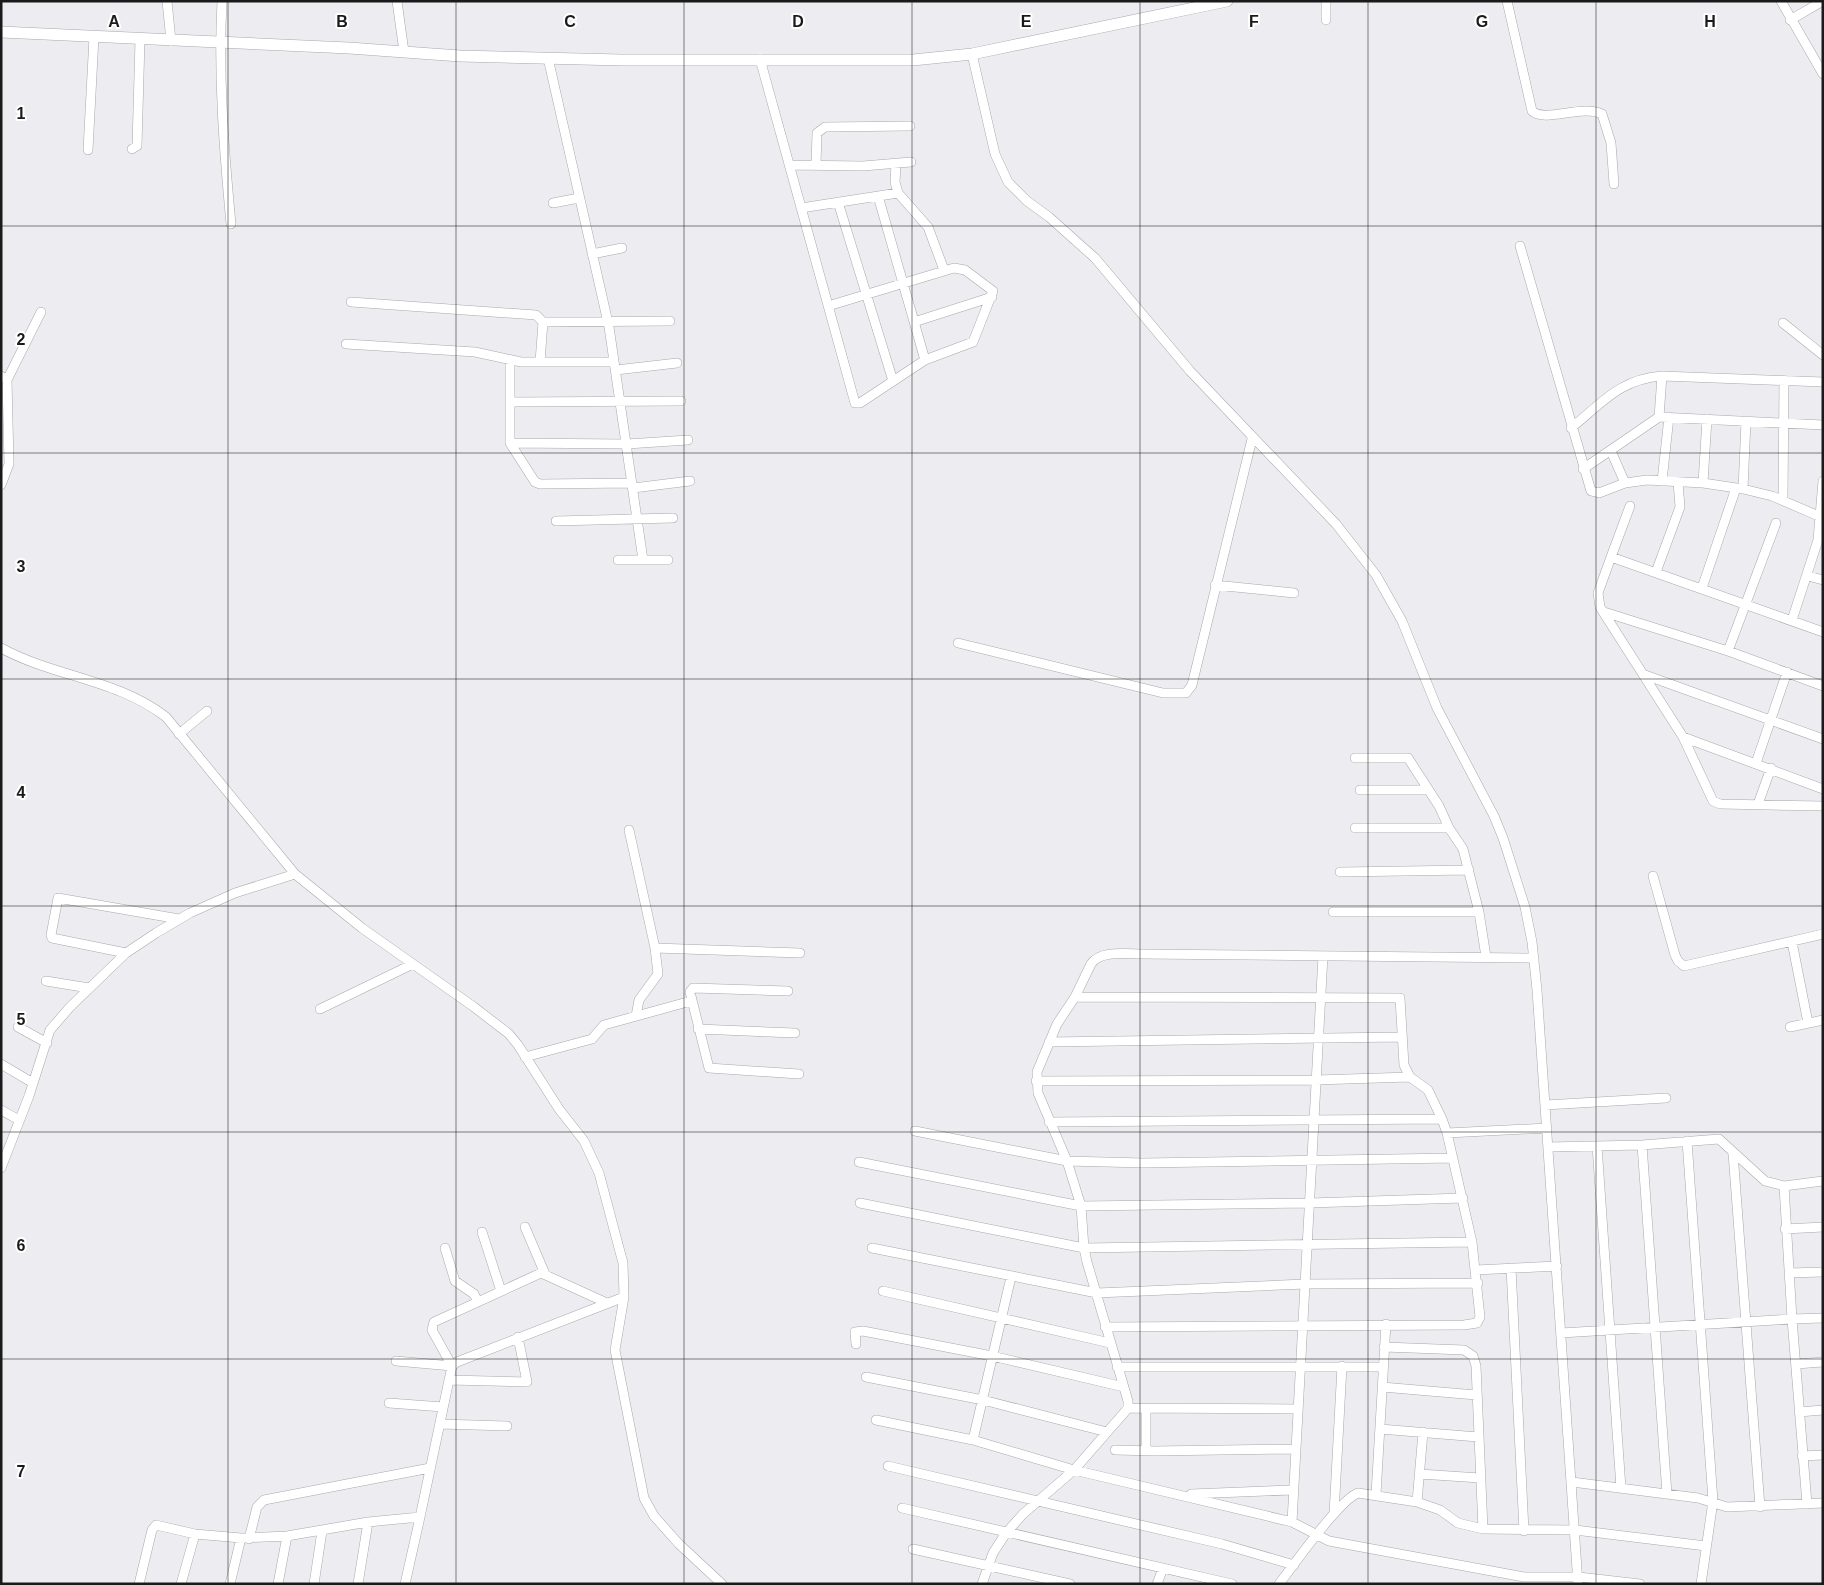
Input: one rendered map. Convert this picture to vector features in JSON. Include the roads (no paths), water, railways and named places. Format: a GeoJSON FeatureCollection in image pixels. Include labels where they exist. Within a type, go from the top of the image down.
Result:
{"type":"FeatureCollection","features":[{"type":"Feature","properties":{"kind":"street"},"geometry":{"type":"LineString","coordinates":[[167,1],[170,42]]}},
{"type":"Feature","properties":{"kind":"street"},"geometry":{"type":"LineString","coordinates":[[222,1],[220,43],[222,124],[230,224]]}},
{"type":"Feature","properties":{"kind":"street"},"geometry":{"type":"LineString","coordinates":[[397,1],[404,52]]}},
{"type":"Feature","properties":{"kind":"street"},"geometry":{"type":"LineString","coordinates":[[1,32],[460,56],[913,60],[972,54],[1227,1]]}},
{"type":"Feature","properties":{"kind":"street"},"geometry":{"type":"LineString","coordinates":[[1326,1],[1326,20]]}},
{"type":"Feature","properties":{"kind":"street"},"geometry":{"type":"LineString","coordinates":[[1507,1],[1532,111],[1542,114],[1590,110],[1602,114],[1611,144],[1614,184]]}},
{"type":"Feature","properties":{"kind":"street"},"geometry":{"type":"LineString","coordinates":[[1781,1],[1790,20],[1823,74]]}},
{"type":"Feature","properties":{"kind":"street"},"geometry":{"type":"LineString","coordinates":[[1790,20],[1823,2]]}},
{"type":"Feature","properties":{"kind":"street"},"geometry":{"type":"LineString","coordinates":[[88,150],[94,37]]}},
{"type":"Feature","properties":{"kind":"street"},"geometry":{"type":"LineString","coordinates":[[132,149],[137,146],[140,40]]}},
{"type":"Feature","properties":{"kind":"street"},"geometry":{"type":"LineString","coordinates":[[972,54],[995,154],[1008,182],[1027,201],[1049,217],[1095,258],[1190,371],[1353,544],[1376,575],[1395,608],[1437,708],[1494,816],[1506,844],[1525,907],[1534,958],[1579,1580]]}},
{"type":"Feature","properties":{"kind":"street"},"geometry":{"type":"LineString","coordinates":[[548,58],[608,322],[643,560]]}},
{"type":"Feature","properties":{"kind":"street"},"geometry":{"type":"LineString","coordinates":[[760,59],[789,165],[828,306],[855,403],[860,403],[925,360],[973,342],[992,297],[992,289],[958,268],[944,270],[828,306]]}},
{"type":"Feature","properties":{"kind":"street"},"geometry":{"type":"LineString","coordinates":[[816,165],[817,133],[825,126],[910,126]]}},
{"type":"Feature","properties":{"kind":"street"},"geometry":{"type":"LineString","coordinates":[[789,165],[896,164],[911,162]]}},
{"type":"Feature","properties":{"kind":"street"},"geometry":{"type":"LineString","coordinates":[[896,164],[895,182],[898,193],[928,227],[944,270]]}},
{"type":"Feature","properties":{"kind":"street"},"geometry":{"type":"LineString","coordinates":[[801,208],[898,193]]}},
{"type":"Feature","properties":{"kind":"street"},"geometry":{"type":"LineString","coordinates":[[878,196],[925,360]]}},
{"type":"Feature","properties":{"kind":"street"},"geometry":{"type":"LineString","coordinates":[[553,203],[579,198]]}},
{"type":"Feature","properties":{"kind":"street"},"geometry":{"type":"LineString","coordinates":[[838,202],[893,381]]}},
{"type":"Feature","properties":{"kind":"street"},"geometry":{"type":"LineString","coordinates":[[1520,246],[1589,488],[1593,492],[1603,492],[1625,483],[1662,481],[1704,483],[1739,488],[1783,500],[1822,517]]}},
{"type":"Feature","properties":{"kind":"street"},"geometry":{"type":"LineString","coordinates":[[592,254],[622,248]]}},
{"type":"Feature","properties":{"kind":"street"},"geometry":{"type":"LineString","coordinates":[[914,322],[992,297]]}},
{"type":"Feature","properties":{"kind":"street"},"geometry":{"type":"LineString","coordinates":[[351,302],[536,315],[543,322],[670,321]]}},
{"type":"Feature","properties":{"kind":"street"},"geometry":{"type":"LineString","coordinates":[[1,485],[9,464],[4,378],[41,312]]}},
{"type":"Feature","properties":{"kind":"street"},"geometry":{"type":"LineString","coordinates":[[540,362],[543,322]]}},
{"type":"Feature","properties":{"kind":"street"},"geometry":{"type":"LineString","coordinates":[[1783,323],[1823,355]]}},
{"type":"Feature","properties":{"kind":"street"},"geometry":{"type":"LineString","coordinates":[[346,344],[475,352],[510,361],[615,366],[677,363]]}},
{"type":"Feature","properties":{"kind":"street"},"geometry":{"type":"LineString","coordinates":[[510,361],[510,442],[534,480],[540,484],[632,485],[690,481]]}},
{"type":"Feature","properties":{"kind":"street"},"geometry":{"type":"LineString","coordinates":[[1572,428],[1627,383],[1643,377],[1662,376],[1823,382]]}},
{"type":"Feature","properties":{"kind":"street"},"geometry":{"type":"LineString","coordinates":[[1659,417],[1662,376]]}},
{"type":"Feature","properties":{"kind":"street"},"geometry":{"type":"LineString","coordinates":[[1783,500],[1784,380]]}},
{"type":"Feature","properties":{"kind":"street"},"geometry":{"type":"LineString","coordinates":[[510,402],[681,401]]}},
{"type":"Feature","properties":{"kind":"street"},"geometry":{"type":"LineString","coordinates":[[1584,469],[1659,417],[1823,424]]}},
{"type":"Feature","properties":{"kind":"street"},"geometry":{"type":"LineString","coordinates":[[1662,481],[1669,417]]}},
{"type":"Feature","properties":{"kind":"street"},"geometry":{"type":"LineString","coordinates":[[1704,483],[1707,419]]}},
{"type":"Feature","properties":{"kind":"street"},"geometry":{"type":"LineString","coordinates":[[1702,588],[1739,488],[1746,421]]}},
{"type":"Feature","properties":{"kind":"street"},"geometry":{"type":"LineString","coordinates":[[958,643],[1163,693],[1182,695],[1186,693],[1192,685],[1252,438]]}},
{"type":"Feature","properties":{"kind":"street"},"geometry":{"type":"LineString","coordinates":[[510,442],[626,444],[688,440]]}},
{"type":"Feature","properties":{"kind":"street"},"geometry":{"type":"LineString","coordinates":[[1611,450],[1625,483]]}},
{"type":"Feature","properties":{"kind":"street"},"geometry":{"type":"LineString","coordinates":[[1792,620],[1820,543],[1823,481]]}},
{"type":"Feature","properties":{"kind":"street"},"geometry":{"type":"LineString","coordinates":[[1656,572],[1680,507],[1678,482]]}},
{"type":"Feature","properties":{"kind":"street"},"geometry":{"type":"LineString","coordinates":[[1630,506],[1598,593],[1598,602],[1683,738],[1713,802],[1823,806]]}},
{"type":"Feature","properties":{"kind":"street"},"geometry":{"type":"LineString","coordinates":[[556,521],[673,518]]}},
{"type":"Feature","properties":{"kind":"street"},"geometry":{"type":"LineString","coordinates":[[1728,651],[1776,523]]}},
{"type":"Feature","properties":{"kind":"street"},"geometry":{"type":"LineString","coordinates":[[1611,557],[1746,603],[1823,632]]}},
{"type":"Feature","properties":{"kind":"street"},"geometry":{"type":"LineString","coordinates":[[618,560],[668,560]]}},
{"type":"Feature","properties":{"kind":"street"},"geometry":{"type":"LineString","coordinates":[[1808,576],[1823,580]]}},
{"type":"Feature","properties":{"kind":"street"},"geometry":{"type":"LineString","coordinates":[[1215,585],[1294,593]]}},
{"type":"Feature","properties":{"kind":"street"},"geometry":{"type":"LineString","coordinates":[[1604,612],[1728,651],[1823,686]]}},
{"type":"Feature","properties":{"kind":"street"},"geometry":{"type":"LineString","coordinates":[[1,648],[147,702],[166,717],[295,874],[362,928],[509,1034],[559,1109],[584,1141],[593,1159],[622,1263],[624,1297],[615,1350],[644,1498],[654,1516],[679,1544],[722,1584]]}},
{"type":"Feature","properties":{"kind":"street"},"geometry":{"type":"LineString","coordinates":[[1756,763],[1787,672]]}},
{"type":"Feature","properties":{"kind":"street"},"geometry":{"type":"LineString","coordinates":[[1644,675],[1823,739]]}},
{"type":"Feature","properties":{"kind":"street"},"geometry":{"type":"LineString","coordinates":[[179,734],[207,711]]}},
{"type":"Feature","properties":{"kind":"street"},"geometry":{"type":"LineString","coordinates":[[1683,738],[1771,768],[1823,789]]}},
{"type":"Feature","properties":{"kind":"street"},"geometry":{"type":"LineString","coordinates":[[1355,758],[1408,758],[1439,806],[1449,828],[1464,848],[1479,912],[1486,957]]}},
{"type":"Feature","properties":{"kind":"street"},"geometry":{"type":"LineString","coordinates":[[1758,804],[1771,768]]}},
{"type":"Feature","properties":{"kind":"street"},"geometry":{"type":"LineString","coordinates":[[1360,790],[1427,790]]}},
{"type":"Feature","properties":{"kind":"street"},"geometry":{"type":"LineString","coordinates":[[1355,828],[1449,828]]}},
{"type":"Feature","properties":{"kind":"street"},"geometry":{"type":"LineString","coordinates":[[629,830],[655,948],[658,974],[639,1000],[636,1016]]}},
{"type":"Feature","properties":{"kind":"street"},"geometry":{"type":"LineString","coordinates":[[1340,872],[1469,870]]}},
{"type":"Feature","properties":{"kind":"street"},"geometry":{"type":"LineString","coordinates":[[2,1162],[20,1120],[50,1030],[89,988],[126,953],[179,919],[235,892],[295,874]]}},
{"type":"Feature","properties":{"kind":"street"},"geometry":{"type":"LineString","coordinates":[[1653,876],[1675,955],[1680,964],[1691,966],[1823,934]]}},
{"type":"Feature","properties":{"kind":"street"},"geometry":{"type":"LineString","coordinates":[[126,953],[52,938],[58,898],[179,919]]}},
{"type":"Feature","properties":{"kind":"street"},"geometry":{"type":"LineString","coordinates":[[1333,912],[1479,912]]}},
{"type":"Feature","properties":{"kind":"street"},"geometry":{"type":"LineString","coordinates":[[1792,942],[1808,1023]]}},
{"type":"Feature","properties":{"kind":"street"},"geometry":{"type":"LineString","coordinates":[[655,948],[800,953]]}},
{"type":"Feature","properties":{"kind":"street"},"geometry":{"type":"LineString","coordinates":[[1128,1408],[1124,1387],[1105,1327],[1084,1248],[1081,1206],[1067,1161],[1049,1122],[1036,1082],[1036,1072],[1057,1024],[1075,997],[1093,960],[1102,956],[1142,954],[1534,958]]}},
{"type":"Feature","properties":{"kind":"street"},"geometry":{"type":"LineString","coordinates":[[1292,1522],[1292,1490],[1310,1203],[1322,956]]}},
{"type":"Feature","properties":{"kind":"street"},"geometry":{"type":"LineString","coordinates":[[320,1009],[413,964]]}},
{"type":"Feature","properties":{"kind":"street"},"geometry":{"type":"LineString","coordinates":[[46,981],[89,988]]}},
{"type":"Feature","properties":{"kind":"street"},"geometry":{"type":"LineString","coordinates":[[788,991],[693,988],[690,992],[709,1068],[799,1074]]}},
{"type":"Feature","properties":{"kind":"street"},"geometry":{"type":"LineString","coordinates":[[1075,997],[1320,1000],[1400,998],[1404,1066],[1410,1077],[1428,1090],[1447,1133],[1472,1242],[1478,1283],[1480,1317],[1476,1323],[1464,1325],[1105,1327]]}},
{"type":"Feature","properties":{"kind":"street"},"geometry":{"type":"LineString","coordinates":[[525,1057],[592,1039],[604,1025],[691,1001]]}},
{"type":"Feature","properties":{"kind":"street"},"geometry":{"type":"LineString","coordinates":[[1790,1027],[1823,1020]]}},
{"type":"Feature","properties":{"kind":"street"},"geometry":{"type":"LineString","coordinates":[[18,1028],[47,1043]]}},
{"type":"Feature","properties":{"kind":"street"},"geometry":{"type":"LineString","coordinates":[[698,1029],[795,1033]]}},
{"type":"Feature","properties":{"kind":"street"},"geometry":{"type":"LineString","coordinates":[[1049,1042],[1402,1037]]}},
{"type":"Feature","properties":{"kind":"street"},"geometry":{"type":"LineString","coordinates":[[1,1064],[33,1083]]}},
{"type":"Feature","properties":{"kind":"street"},"geometry":{"type":"LineString","coordinates":[[1036,1082],[1316,1080],[1410,1077]]}},
{"type":"Feature","properties":{"kind":"street"},"geometry":{"type":"LineString","coordinates":[[1546,1105],[1666,1098]]}},
{"type":"Feature","properties":{"kind":"street"},"geometry":{"type":"LineString","coordinates":[[1,1110],[20,1120]]}},
{"type":"Feature","properties":{"kind":"street"},"geometry":{"type":"LineString","coordinates":[[1049,1122],[1442,1119]]}},
{"type":"Feature","properties":{"kind":"street"},"geometry":{"type":"LineString","coordinates":[[1447,1133],[1547,1128]]}},
{"type":"Feature","properties":{"kind":"street"},"geometry":{"type":"LineString","coordinates":[[915,1131],[1067,1161],[1143,1163],[1453,1158]]}},
{"type":"Feature","properties":{"kind":"street"},"geometry":{"type":"LineString","coordinates":[[1548,1147],[1687,1142],[1719,1139],[1759,1177],[1784,1186],[1823,1181]]}},
{"type":"Feature","properties":{"kind":"street"},"geometry":{"type":"LineString","coordinates":[[1687,1142],[1713,1501],[1702,1584]]}},
{"type":"Feature","properties":{"kind":"street"},"geometry":{"type":"LineString","coordinates":[[1642,1144],[1667,1494]]}},
{"type":"Feature","properties":{"kind":"street"},"geometry":{"type":"LineString","coordinates":[[1597,1146],[1621,1488]]}},
{"type":"Feature","properties":{"kind":"street"},"geometry":{"type":"LineString","coordinates":[[1733,1153],[1748,1322],[1760,1507]]}},
{"type":"Feature","properties":{"kind":"street"},"geometry":{"type":"LineString","coordinates":[[859,1162],[1081,1206],[1310,1203],[1462,1198]]}},
{"type":"Feature","properties":{"kind":"street"},"geometry":{"type":"LineString","coordinates":[[1784,1186],[1785,1229],[1807,1504]]}},
{"type":"Feature","properties":{"kind":"street"},"geometry":{"type":"LineString","coordinates":[[860,1203],[1084,1248],[1307,1243],[1472,1242]]}},
{"type":"Feature","properties":{"kind":"street"},"geometry":{"type":"LineString","coordinates":[[524,1227],[545,1274]]}},
{"type":"Feature","properties":{"kind":"street"},"geometry":{"type":"LineString","coordinates":[[1785,1229],[1823,1227]]}},
{"type":"Feature","properties":{"kind":"street"},"geometry":{"type":"LineString","coordinates":[[482,1232],[502,1291]]}},
{"type":"Feature","properties":{"kind":"street"},"geometry":{"type":"LineString","coordinates":[[445,1248],[455,1281],[474,1294],[478,1302]]}},
{"type":"Feature","properties":{"kind":"street"},"geometry":{"type":"LineString","coordinates":[[872,1248],[1097,1293],[1305,1284],[1478,1283]]}},
{"type":"Feature","properties":{"kind":"street"},"geometry":{"type":"LineString","coordinates":[[1476,1270],[1557,1266]]}},
{"type":"Feature","properties":{"kind":"street"},"geometry":{"type":"LineString","coordinates":[[1510,1268],[1524,1531]]}},
{"type":"Feature","properties":{"kind":"street"},"geometry":{"type":"LineString","coordinates":[[1789,1273],[1823,1272]]}},
{"type":"Feature","properties":{"kind":"street"},"geometry":{"type":"LineString","coordinates":[[405,1584],[452,1366],[432,1330],[434,1322],[541,1273],[607,1303]]}},
{"type":"Feature","properties":{"kind":"street"},"geometry":{"type":"LineString","coordinates":[[974,1440],[1011,1277]]}},
{"type":"Feature","properties":{"kind":"street"},"geometry":{"type":"LineString","coordinates":[[883,1292],[1110,1343]]}},
{"type":"Feature","properties":{"kind":"street"},"geometry":{"type":"LineString","coordinates":[[396,1360],[452,1366],[462,1359],[624,1297]]}},
{"type":"Feature","properties":{"kind":"street"},"geometry":{"type":"LineString","coordinates":[[1561,1333],[1823,1318]]}},
{"type":"Feature","properties":{"kind":"street"},"geometry":{"type":"LineString","coordinates":[[1376,1494],[1386,1324]]}},
{"type":"Feature","properties":{"kind":"street"},"geometry":{"type":"LineString","coordinates":[[856,1344],[854,1335],[857,1331],[992,1356],[1124,1387]]}},
{"type":"Feature","properties":{"kind":"street"},"geometry":{"type":"LineString","coordinates":[[449,1380],[527,1382],[518,1337]]}},
{"type":"Feature","properties":{"kind":"street"},"geometry":{"type":"LineString","coordinates":[[1384,1347],[1468,1351],[1475,1360],[1484,1529]]}},
{"type":"Feature","properties":{"kind":"street"},"geometry":{"type":"LineString","coordinates":[[1796,1364],[1823,1362]]}},
{"type":"Feature","properties":{"kind":"street"},"geometry":{"type":"LineString","coordinates":[[1117,1367],[1300,1365],[1383,1367]]}},
{"type":"Feature","properties":{"kind":"street"},"geometry":{"type":"LineString","coordinates":[[1334,1514],[1342,1366]]}},
{"type":"Feature","properties":{"kind":"street"},"geometry":{"type":"LineString","coordinates":[[866,1377],[983,1400],[1107,1432]]}},
{"type":"Feature","properties":{"kind":"street"},"geometry":{"type":"LineString","coordinates":[[1382,1387],[1476,1395]]}},
{"type":"Feature","properties":{"kind":"street"},"geometry":{"type":"LineString","coordinates":[[389,1403],[444,1407]]}},
{"type":"Feature","properties":{"kind":"street"},"geometry":{"type":"LineString","coordinates":[[982,1584],[988,1565],[1006,1533],[1037,1501],[1074,1470],[1128,1408],[1297,1409]]}},
{"type":"Feature","properties":{"kind":"street"},"geometry":{"type":"LineString","coordinates":[[1146,1408],[1146,1451]]}},
{"type":"Feature","properties":{"kind":"street"},"geometry":{"type":"LineString","coordinates":[[1799,1412],[1823,1410]]}},
{"type":"Feature","properties":{"kind":"street"},"geometry":{"type":"LineString","coordinates":[[876,1420],[974,1440],[1074,1470],[1292,1522],[1329,1541],[1524,1580],[1579,1580],[1640,1584]]}},
{"type":"Feature","properties":{"kind":"street"},"geometry":{"type":"LineString","coordinates":[[440,1424],[507,1426]]}},
{"type":"Feature","properties":{"kind":"street"},"geometry":{"type":"LineString","coordinates":[[1380,1429],[1478,1437]]}},
{"type":"Feature","properties":{"kind":"street"},"geometry":{"type":"LineString","coordinates":[[1417,1502],[1423,1432]]}},
{"type":"Feature","properties":{"kind":"street"},"geometry":{"type":"LineString","coordinates":[[1115,1450],[1295,1449]]}},
{"type":"Feature","properties":{"kind":"street"},"geometry":{"type":"LineString","coordinates":[[1802,1456],[1823,1455]]}},
{"type":"Feature","properties":{"kind":"street"},"geometry":{"type":"LineString","coordinates":[[888,1466],[1222,1544],[1294,1565]]}},
{"type":"Feature","properties":{"kind":"street"},"geometry":{"type":"LineString","coordinates":[[230,1584],[257,1507],[264,1500],[430,1468]]}},
{"type":"Feature","properties":{"kind":"street"},"geometry":{"type":"LineString","coordinates":[[1420,1474],[1480,1478]]}},
{"type":"Feature","properties":{"kind":"street"},"geometry":{"type":"LineString","coordinates":[[1572,1482],[1713,1501],[1727,1507],[1823,1503]]}},
{"type":"Feature","properties":{"kind":"street"},"geometry":{"type":"LineString","coordinates":[[1181,1495],[1292,1490]]}},
{"type":"Feature","properties":{"kind":"street"},"geometry":{"type":"LineString","coordinates":[[1281,1584],[1334,1514],[1354,1494],[1376,1494],[1417,1502],[1440,1510],[1458,1523],[1484,1529],[1524,1531],[1575,1530],[1706,1546]]}},
{"type":"Feature","properties":{"kind":"street"},"geometry":{"type":"LineString","coordinates":[[902,1508],[1232,1584]]}},
{"type":"Feature","properties":{"kind":"street"},"geometry":{"type":"LineString","coordinates":[[139,1584],[154,1526],[159,1525],[195,1534],[245,1539],[287,1536],[368,1522],[420,1516]]}},
{"type":"Feature","properties":{"kind":"street"},"geometry":{"type":"LineString","coordinates":[[358,1584],[368,1522]]}},
{"type":"Feature","properties":{"kind":"street"},"geometry":{"type":"LineString","coordinates":[[314,1584],[322,1531]]}},
{"type":"Feature","properties":{"kind":"street"},"geometry":{"type":"LineString","coordinates":[[181,1584],[195,1534]]}},
{"type":"Feature","properties":{"kind":"street"},"geometry":{"type":"LineString","coordinates":[[278,1584],[287,1536]]}},
{"type":"Feature","properties":{"kind":"street"},"geometry":{"type":"LineString","coordinates":[[913,1549],[1070,1584]]}},
{"type":"Feature","properties":{"kind":"street"},"geometry":{"type":"LineString","coordinates":[[1157,1584],[1163,1568]]}}]}
